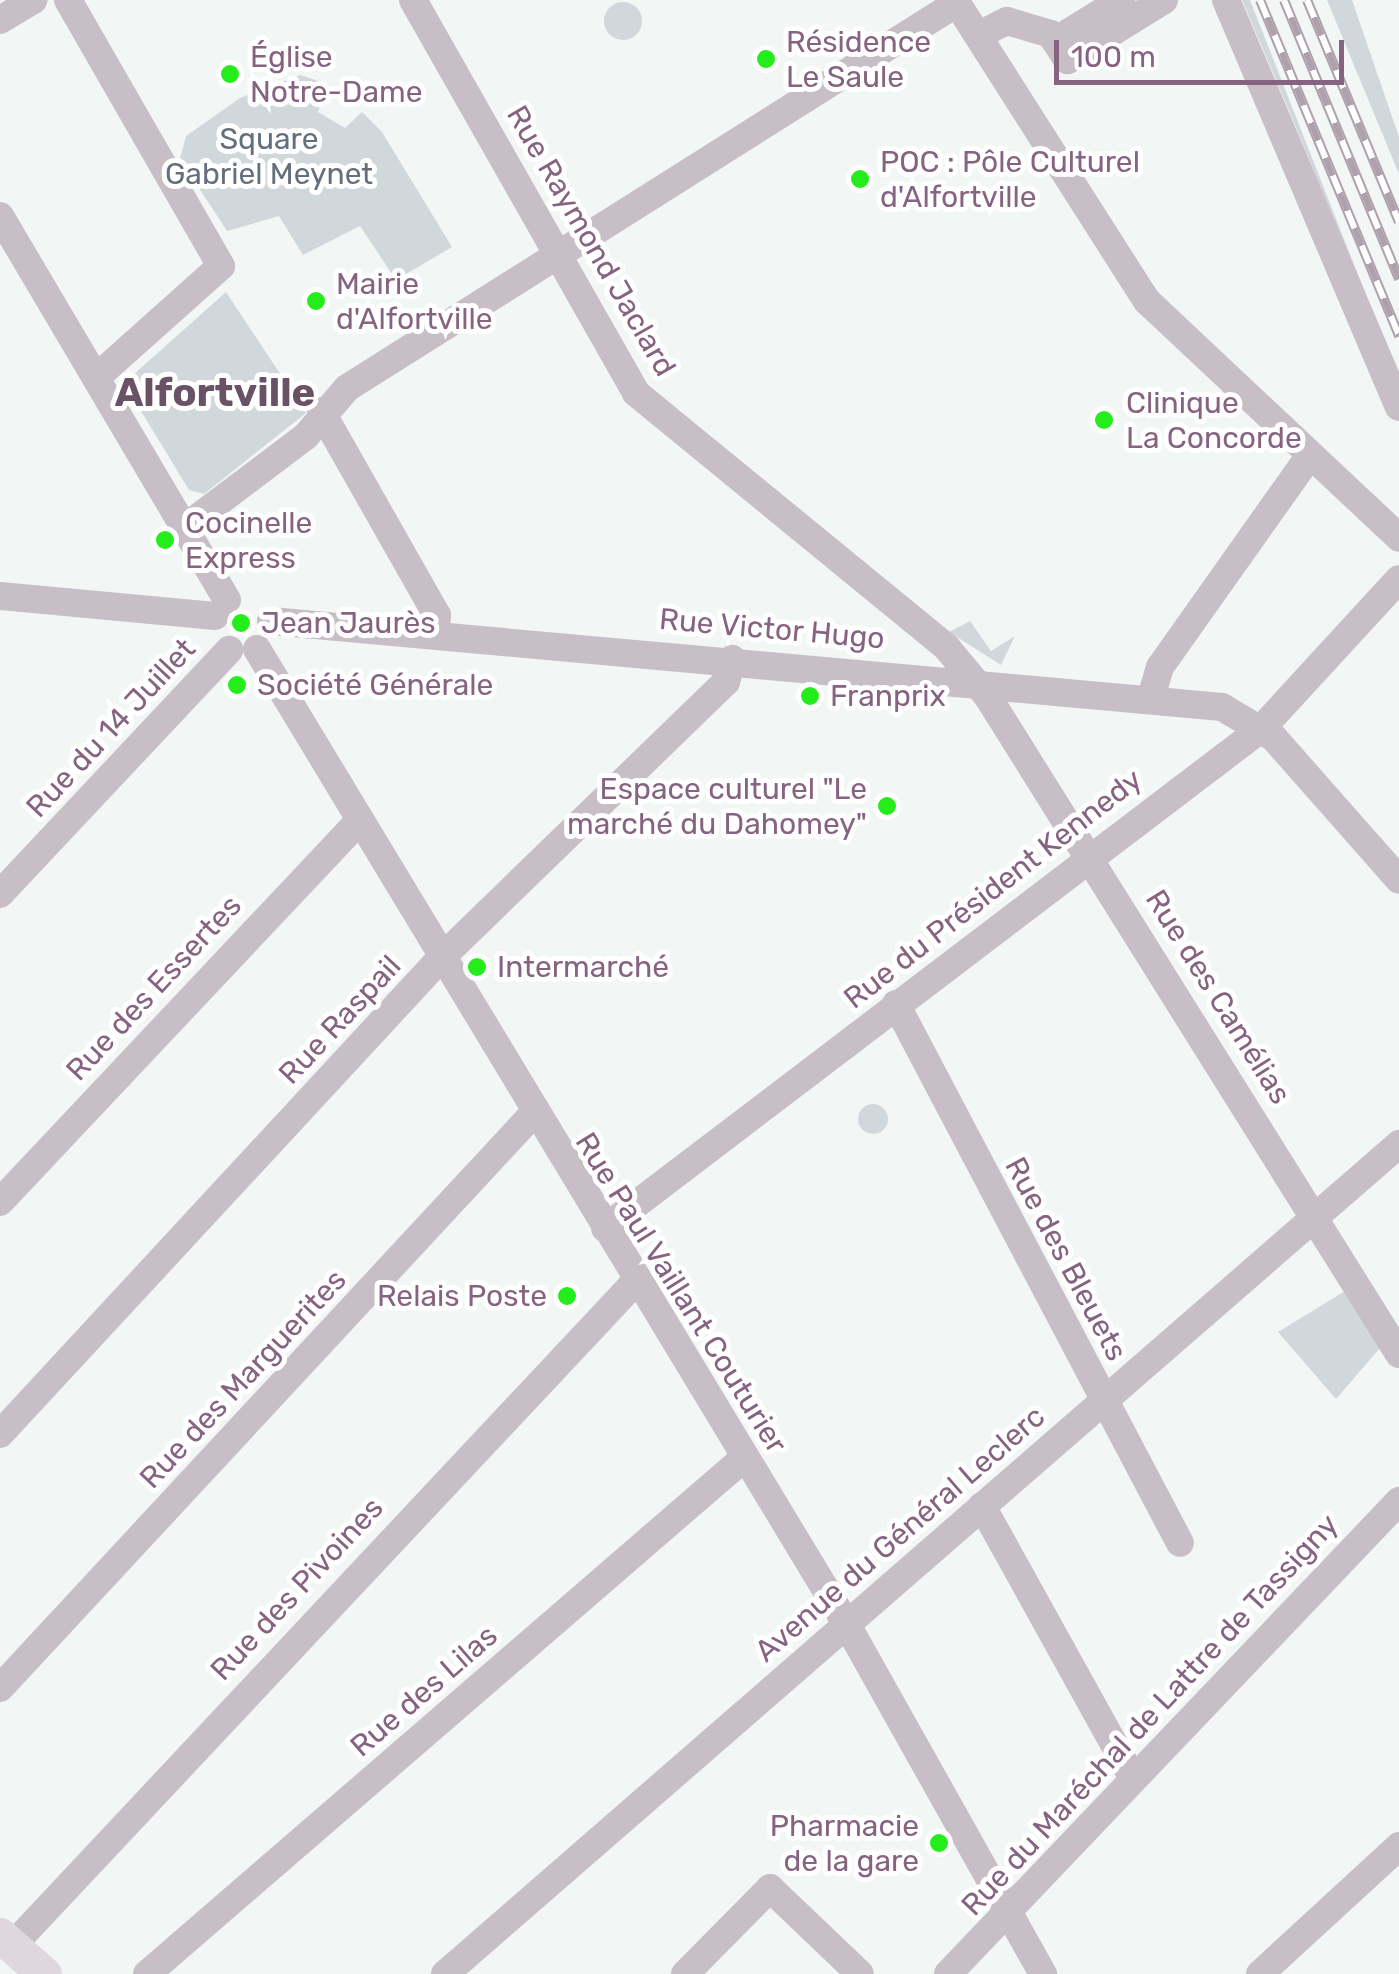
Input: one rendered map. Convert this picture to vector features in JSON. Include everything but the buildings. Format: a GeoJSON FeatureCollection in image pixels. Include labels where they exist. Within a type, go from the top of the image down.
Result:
{"type":"FeatureCollection","features":[{"type":"Feature","properties":{"kind":"main road"},"geometry":{"type":"LineString","coordinates":[[8,1952],[44,1974]]}},
{"type":"Feature","properties":{"kind":"street"},"geometry":{"type":"LineString","coordinates":[[0,20],[32,0]]}},
{"type":"Feature","properties":{"kind":"street"},"geometry":{"type":"LineString","coordinates":[[68,0],[221,266],[97,377]]}},
{"type":"Feature","properties":{"kind":"street"},"geometry":{"type":"LineString","coordinates":[[1074,0],[1061,37],[1067,60],[1164,0]]}},
{"type":"Feature","properties":{"kind":"street"},"geometry":{"type":"LineString","coordinates":[[979,35],[1007,21],[1061,37],[1121,0]]}},
{"type":"Feature","properties":{"kind":"street"},"geometry":{"type":"LineString","coordinates":[[1226,0],[1399,407]]}},
{"type":"Feature","properties":{"kind":"street","name":"Rue Raymond Jaclard"},"geometry":{"type":"LineString","coordinates":[[420,2],[636,393],[974,680]]}},
{"type":"Feature","properties":{"kind":"street"},"geometry":{"type":"LineString","coordinates":[[184,528],[306,436],[321,412],[956,2],[1147,301],[1399,538]]}},
{"type":"Feature","properties":{"kind":"street"},"geometry":{"type":"LineString","coordinates":[[0,216],[7,246],[97,377],[184,528],[221,608]]}},
{"type":"Feature","properties":{"kind":"street"},"geometry":{"type":"LineString","coordinates":[[321,412],[437,615],[436,632]]}},
{"type":"Feature","properties":{"kind":"street"},"geometry":{"type":"LineString","coordinates":[[1151,698],[1160,667],[1310,456]]}},
{"type":"Feature","properties":{"kind":"street","name":"Rue du Président Kennedy"},"geometry":{"type":"LineString","coordinates":[[604,1228],[1088,855],[1262,728],[1399,580]]}},
{"type":"Feature","properties":{"kind":"street"},"geometry":{"type":"LineString","coordinates":[[0,596],[221,608],[258,601],[271,621]]}},
{"type":"Feature","properties":{"kind":"street","name":"Rue Paul Vaillant Couturier"},"geometry":{"type":"LineString","coordinates":[[221,608],[243,649],[358,822],[846,1623],[1043,1974]]}},
{"type":"Feature","properties":{"kind":"street","name":"Rue Victor Hugo"},"geometry":{"type":"LineString","coordinates":[[271,621],[436,632],[1151,698],[1222,706],[1262,728]]}},
{"type":"Feature","properties":{"kind":"street","name":"Rue du 14 Juillet"},"geometry":{"type":"LineString","coordinates":[[0,894],[271,621]]}},
{"type":"Feature","properties":{"kind":"street","name":"Rue Raspail"},"geometry":{"type":"LineString","coordinates":[[0,1434],[440,959],[726,682],[732,659]]}},
{"type":"Feature","properties":{"kind":"street","name":"Rue des Camélias"},"geometry":{"type":"LineString","coordinates":[[974,680],[1088,855],[1399,1354]]}},
{"type":"Feature","properties":{"kind":"street"},"geometry":{"type":"LineString","coordinates":[[1262,728],[1399,880]]}},
{"type":"Feature","properties":{"kind":"street"},"geometry":{"type":"LineString","coordinates":[[1262,728],[1270,759],[1399,900]]}},
{"type":"Feature","properties":{"kind":"street","name":"Rue des Essertes"},"geometry":{"type":"LineString","coordinates":[[0,1202],[358,822]]}},
{"type":"Feature","properties":{"kind":"street","name":"Rue des Bleuets"},"geometry":{"type":"LineString","coordinates":[[896,1004],[1180,1543]]}},
{"type":"Feature","properties":{"kind":"street","name":"Rue des Marguerites"},"geometry":{"type":"LineString","coordinates":[[0,1688],[534,1114]]}},
{"type":"Feature","properties":{"kind":"street","name":"Avenue du Général Leclerc"},"geometry":{"type":"LineString","coordinates":[[445,1974],[1399,1144]]}},
{"type":"Feature","properties":{"kind":"street","name":"Rue des Pivoines"},"geometry":{"type":"LineString","coordinates":[[8,1952],[636,1282]]}},
{"type":"Feature","properties":{"kind":"street","name":"Rue des Lilas"},"geometry":{"type":"LineString","coordinates":[[147,1974],[744,1458]]}},
{"type":"Feature","properties":{"kind":"street","name":"Rue du Maréchal de Lattre de Tassigny"},"geometry":{"type":"LineString","coordinates":[[948,1974],[1399,1501]]}},
{"type":"Feature","properties":{"kind":"street"},"geometry":{"type":"LineString","coordinates":[[982,1506],[1133,1778]]}},
{"type":"Feature","properties":{"kind":"street"},"geometry":{"type":"LineString","coordinates":[[1260,1974],[1399,1846]]}},
{"type":"Feature","properties":{"kind":"street"},"geometry":{"type":"LineString","coordinates":[[685,1974],[770,1888],[860,1974]]}},
{"type":"Feature","properties":{"kind":"green space"},"geometry":{"type":"Polygon","coordinates":[[[1242,0],[1250,0],[1399,379],[1292,118],[1242,0]]]}},
{"type":"Feature","properties":{"kind":"green space"},"geometry":{"type":"Polygon","coordinates":[[[1327,0],[1352,0],[1399,137],[1399,174],[1327,0]]]}},
{"type":"Feature","properties":{"kind":"green space"},"geometry":{"type":"Polygon","coordinates":[[[623,2],[637,7],[642,21],[637,35],[623,40],[609,35],[604,21],[609,7],[623,2]]]}},
{"type":"Feature","properties":{"kind":"green space","name":"Square Gabriel Meynet"},"geometry":{"type":"Polygon","coordinates":[[[300,75],[328,84],[318,112],[345,128],[362,112],[382,132],[452,247],[396,280],[360,226],[303,255],[279,216],[227,231],[180,159],[186,136],[240,98],[300,75]]]}},
{"type":"Feature","properties":{"kind":"green space"},"geometry":{"type":"Polygon","coordinates":[[[226,292],[306,413],[204,494],[189,490],[124,383],[226,292]]]}},
{"type":"Feature","properties":{"kind":"green space"},"geometry":{"type":"Polygon","coordinates":[[[970,621],[991,651],[1015,636],[1001,665],[949,632],[970,621]]]}},
{"type":"Feature","properties":{"kind":"green space"},"geometry":{"type":"Polygon","coordinates":[[[873,1104],[884,1108],[888,1119],[884,1130],[873,1134],[862,1130],[858,1119],[862,1108],[873,1104]]]}},
{"type":"Feature","properties":{"kind":"green space"},"geometry":{"type":"Polygon","coordinates":[[[1345,1291],[1380,1348],[1336,1399],[1278,1332],[1345,1291]]]}},
{"type":"Feature","properties":{"kind":"railway"},"geometry":{"type":"LineString","coordinates":[[1260,0],[1399,336]]}},
{"type":"Feature","properties":{"kind":"railway"},"geometry":{"type":"LineString","coordinates":[[1284,0],[1399,279]]}},
{"type":"Feature","properties":{"kind":"railway"},"geometry":{"type":"LineString","coordinates":[[1307,0],[1399,222]]}},
{"type":"Feature","properties":{"kind":"place","name":"Résidence Le Saule"},"geometry":{"type":"Point","coordinates":[766,59]}},
{"type":"Feature","properties":{"kind":"place","name":"Église Notre-Dame"},"geometry":{"type":"Point","coordinates":[230,74]}},
{"type":"Feature","properties":{"kind":"place","name":"POC : Pôle Culturel d'Alfortville"},"geometry":{"type":"Point","coordinates":[860,179]}},
{"type":"Feature","properties":{"kind":"place","name":"Mairie d'Alfortville"},"geometry":{"type":"Point","coordinates":[316,301]}},
{"type":"Feature","properties":{"kind":"place","name":"Clinique La Concorde"},"geometry":{"type":"Point","coordinates":[1104,420]}},
{"type":"Feature","properties":{"kind":"place","name":"Cocinelle Express"},"geometry":{"type":"Point","coordinates":[165,540]}},
{"type":"Feature","properties":{"kind":"place","name":"Jean Jaurès"},"geometry":{"type":"Point","coordinates":[241,623]}},
{"type":"Feature","properties":{"kind":"place","name":"Société Générale"},"geometry":{"type":"Point","coordinates":[237,685]}},
{"type":"Feature","properties":{"kind":"place","name":"Franprix"},"geometry":{"type":"Point","coordinates":[810,696]}},
{"type":"Feature","properties":{"kind":"place","name":"Espace culturel \"Le marché du Dahomey\""},"geometry":{"type":"Point","coordinates":[887,806]}},
{"type":"Feature","properties":{"kind":"place","name":"Intermarché"},"geometry":{"type":"Point","coordinates":[477,967]}},
{"type":"Feature","properties":{"kind":"place","name":"Relais Poste"},"geometry":{"type":"Point","coordinates":[567,1296]}},
{"type":"Feature","properties":{"kind":"place","name":"Pharmacie de la gare"},"geometry":{"type":"Point","coordinates":[939,1843]}},
{"type":"Feature","properties":{"kind":"district","name":"Alfortville"},"geometry":{"type":"Point","coordinates":[215,393]}}]}
